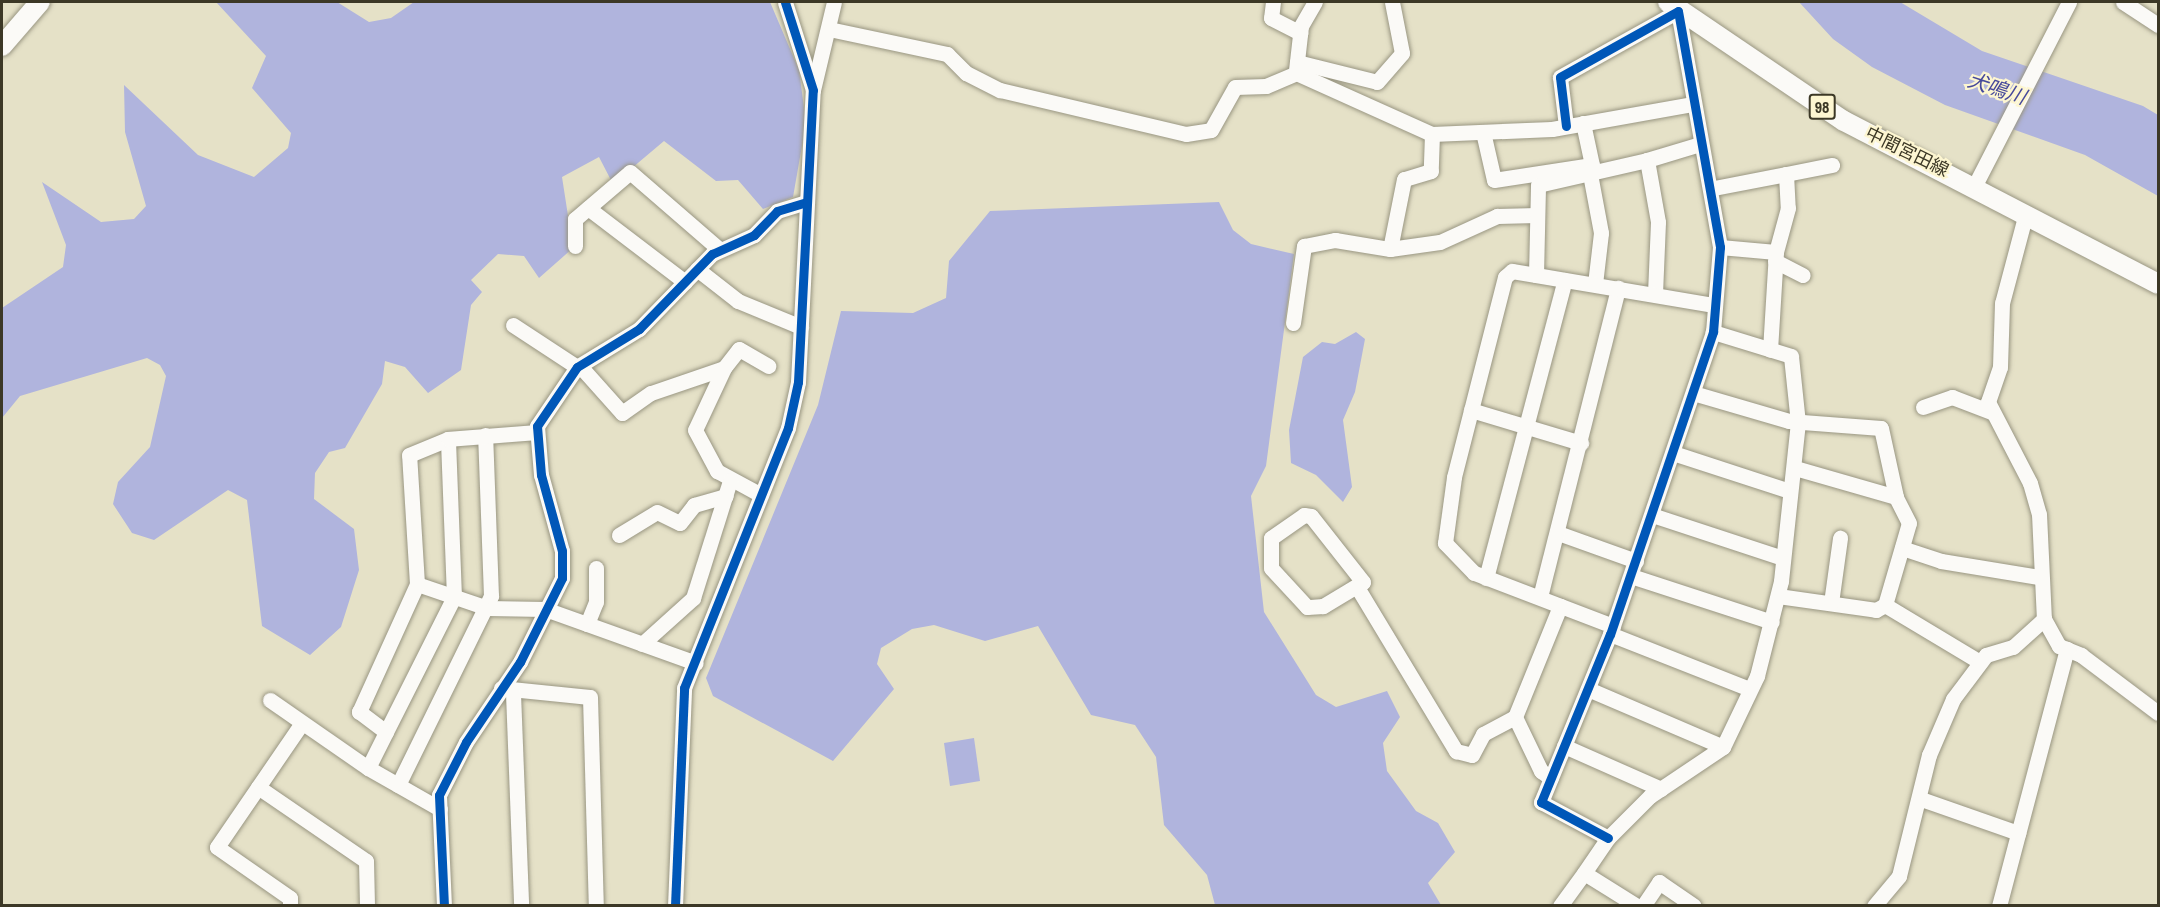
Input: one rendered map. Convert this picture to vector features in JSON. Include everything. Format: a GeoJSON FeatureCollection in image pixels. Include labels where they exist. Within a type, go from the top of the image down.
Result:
{"type":"FeatureCollection","features":[{"type":"Feature","properties":{"kind":"main road"},"geometry":{"type":"LineString","coordinates":[[2,46],[40,2]]}},
{"type":"Feature","properties":{"kind":"main road","name":"中間宮田線"},"geometry":{"type":"LineString","coordinates":[[1673,6],[1844,121],[1979,179],[2026,213],[2158,284]]}},
{"type":"Feature","properties":{"kind":"street"},"geometry":{"type":"LineString","coordinates":[[785,2],[813,90]]}},
{"type":"Feature","properties":{"kind":"street"},"geometry":{"type":"LineString","coordinates":[[675,906],[684,688],[696,663],[788,428],[801,327],[813,90],[834,2]]}},
{"type":"Feature","properties":{"kind":"street"},"geometry":{"type":"LineString","coordinates":[[1273,2],[1271,18],[1300,33]]}},
{"type":"Feature","properties":{"kind":"street"},"geometry":{"type":"LineString","coordinates":[[1296,67],[1300,33],[1315,2]]}},
{"type":"Feature","properties":{"kind":"street"},"geometry":{"type":"LineString","coordinates":[[829,29],[947,54],[966,73],[1000,90],[1186,135],[1210,130],[1235,87],[1266,86],[1296,67],[1377,82],[1402,53],[1392,2]]}},
{"type":"Feature","properties":{"kind":"street"},"geometry":{"type":"LineString","coordinates":[[1979,179],[2069,2]]}},
{"type":"Feature","properties":{"kind":"street"},"geometry":{"type":"LineString","coordinates":[[2123,2],[2158,25]]}},
{"type":"Feature","properties":{"kind":"street"},"geometry":{"type":"LineString","coordinates":[[1566,126],[1560,77],[1673,6],[1700,144],[1714,188],[1720,246],[1713,332],[1611,630],[1541,802],[1608,838]]}},
{"type":"Feature","properties":{"kind":"street"},"geometry":{"type":"LineString","coordinates":[[1296,67],[1432,134],[1566,126],[1692,104]]}},
{"type":"Feature","properties":{"kind":"street"},"geometry":{"type":"LineString","coordinates":[[1483,132],[1494,180],[1592,165],[1583,123]]}},
{"type":"Feature","properties":{"kind":"street"},"geometry":{"type":"LineString","coordinates":[[1390,249],[1404,179],[1431,171],[1432,134]]}},
{"type":"Feature","properties":{"kind":"street"},"geometry":{"type":"LineString","coordinates":[[1536,275],[1538,186],[1647,160],[1700,144]]}},
{"type":"Feature","properties":{"kind":"street"},"geometry":{"type":"LineString","coordinates":[[1647,160],[1658,222],[1655,294]]}},
{"type":"Feature","properties":{"kind":"street"},"geometry":{"type":"LineString","coordinates":[[1714,188],[1832,165]]}},
{"type":"Feature","properties":{"kind":"street"},"geometry":{"type":"LineString","coordinates":[[575,246],[575,219],[630,172],[719,249]]}},
{"type":"Feature","properties":{"kind":"street"},"geometry":{"type":"LineString","coordinates":[[1590,174],[1601,233],[1595,284]]}},
{"type":"Feature","properties":{"kind":"street"},"geometry":{"type":"LineString","coordinates":[[1770,350],[1776,257],[1788,208],[1786,174]]}},
{"type":"Feature","properties":{"kind":"street"},"geometry":{"type":"LineString","coordinates":[[444,906],[439,795],[466,742],[507,690],[562,578],[562,552],[541,475],[536,432],[579,366],[639,329],[719,249],[754,235],[777,211],[807,202]]}},
{"type":"Feature","properties":{"kind":"street"},"geometry":{"type":"LineString","coordinates":[[588,208],[685,282]]}},
{"type":"Feature","properties":{"kind":"street"},"geometry":{"type":"LineString","coordinates":[[2026,213],[2002,303],[2000,367],[1988,402],[1991,412],[2030,483],[2039,514],[2039,577],[2044,619],[2059,646],[2067,649],[2158,713]]}},
{"type":"Feature","properties":{"kind":"street"},"geometry":{"type":"LineString","coordinates":[[1293,323],[1304,246],[1335,240],[1390,249],[1440,242],[1497,216],[1537,214]]}},
{"type":"Feature","properties":{"kind":"street"},"geometry":{"type":"LineString","coordinates":[[1720,246],[1776,257],[1803,275]]}},
{"type":"Feature","properties":{"kind":"street"},"geometry":{"type":"LineString","coordinates":[[697,269],[738,301],[801,327]]}},
{"type":"Feature","properties":{"kind":"street"},"geometry":{"type":"LineString","coordinates":[[1714,305],[1536,275],[1512,272],[1505,277],[1471,410],[1445,543],[1474,573],[1540,597],[1746,688]]}},
{"type":"Feature","properties":{"kind":"street"},"geometry":{"type":"LineString","coordinates":[[1486,578],[1565,280]]}},
{"type":"Feature","properties":{"kind":"street"},"geometry":{"type":"LineString","coordinates":[[1540,597],[1581,442],[1618,288]]}},
{"type":"Feature","properties":{"kind":"street"},"geometry":{"type":"LineString","coordinates":[[513,325],[579,366],[622,412],[651,393],[724,368]]}},
{"type":"Feature","properties":{"kind":"street"},"geometry":{"type":"LineString","coordinates":[[1560,906],[1608,838],[1661,789],[1723,747],[1746,688],[1756,676],[1772,622],[1778,596],[1790,491],[1795,468],[1797,421],[1791,356],[1713,332]]}},
{"type":"Feature","properties":{"kind":"street"},"geometry":{"type":"LineString","coordinates":[[728,488],[695,430],[724,368],[739,349],[768,366]]}},
{"type":"Feature","properties":{"kind":"street"},"geometry":{"type":"LineString","coordinates":[[1692,393],[1797,421],[1852,430],[1881,428],[1896,497],[1909,523],[1885,605],[1876,610],[1778,596]]}},
{"type":"Feature","properties":{"kind":"street"},"geometry":{"type":"LineString","coordinates":[[1923,407],[1952,397],[1991,412]]}},
{"type":"Feature","properties":{"kind":"street"},"geometry":{"type":"LineString","coordinates":[[1471,410],[1581,442]]}},
{"type":"Feature","properties":{"kind":"street"},"geometry":{"type":"LineString","coordinates":[[386,732],[359,712],[417,584],[409,455],[448,439],[536,432]]}},
{"type":"Feature","properties":{"kind":"street"},"geometry":{"type":"LineString","coordinates":[[398,785],[487,608],[485,435]]}},
{"type":"Feature","properties":{"kind":"street"},"geometry":{"type":"LineString","coordinates":[[368,768],[454,597],[448,439]]}},
{"type":"Feature","properties":{"kind":"street"},"geometry":{"type":"LineString","coordinates":[[1673,453],[1790,491]]}},
{"type":"Feature","properties":{"kind":"street"},"geometry":{"type":"LineString","coordinates":[[1795,468],[1896,497]]}},
{"type":"Feature","properties":{"kind":"street"},"geometry":{"type":"LineString","coordinates":[[619,535],[657,512],[680,523],[694,505],[728,488],[761,495]]}},
{"type":"Feature","properties":{"kind":"street"},"geometry":{"type":"LineString","coordinates":[[642,644],[693,598],[728,488]]}},
{"type":"Feature","properties":{"kind":"street"},"geometry":{"type":"LineString","coordinates":[[1652,515],[1783,558]]}},
{"type":"Feature","properties":{"kind":"street"},"geometry":{"type":"LineString","coordinates":[[1311,516],[1360,573],[1363,582],[1357,587],[1323,606],[1307,607],[1271,568],[1271,538],[1311,516]]}},
{"type":"Feature","properties":{"kind":"street"},"geometry":{"type":"LineString","coordinates":[[1558,533],[1633,568],[1772,622]]}},
{"type":"Feature","properties":{"kind":"street"},"geometry":{"type":"LineString","coordinates":[[1831,603],[1840,538]]}},
{"type":"Feature","properties":{"kind":"street"},"geometry":{"type":"LineString","coordinates":[[1902,548],[1941,561],[2039,577]]}},
{"type":"Feature","properties":{"kind":"street"},"geometry":{"type":"LineString","coordinates":[[587,624],[596,602],[596,568]]}},
{"type":"Feature","properties":{"kind":"street"},"geometry":{"type":"LineString","coordinates":[[417,584],[487,608],[545,609],[696,663]]}},
{"type":"Feature","properties":{"kind":"street"},"geometry":{"type":"LineString","coordinates":[[1357,587],[1456,751],[1472,755],[1483,734],[1515,717],[1560,606]]}},
{"type":"Feature","properties":{"kind":"street"},"geometry":{"type":"LineString","coordinates":[[1885,605],[1980,662]]}},
{"type":"Feature","properties":{"kind":"street"},"geometry":{"type":"LineString","coordinates":[[1874,906],[1899,876],[1921,799],[1937,729],[1980,662],[2013,647],[2044,619]]}},
{"type":"Feature","properties":{"kind":"street"},"geometry":{"type":"LineString","coordinates":[[1999,906],[2067,649]]}},
{"type":"Feature","properties":{"kind":"street"},"geometry":{"type":"LineString","coordinates":[[1588,689],[1723,747]]}},
{"type":"Feature","properties":{"kind":"street"},"geometry":{"type":"LineString","coordinates":[[507,690],[520,906]]}},
{"type":"Feature","properties":{"kind":"street"},"geometry":{"type":"LineString","coordinates":[[507,690],[590,697],[596,906]]}},
{"type":"Feature","properties":{"kind":"street"},"geometry":{"type":"LineString","coordinates":[[270,700],[368,768],[440,808]]}},
{"type":"Feature","properties":{"kind":"street"},"geometry":{"type":"LineString","coordinates":[[1515,717],[1541,771],[1551,778]]}},
{"type":"Feature","properties":{"kind":"street"},"geometry":{"type":"LineString","coordinates":[[290,906],[290,898],[217,848],[302,723]]}},
{"type":"Feature","properties":{"kind":"street"},"geometry":{"type":"LineString","coordinates":[[1564,746],[1661,789]]}},
{"type":"Feature","properties":{"kind":"street"},"geometry":{"type":"LineString","coordinates":[[258,787],[366,861],[367,906]]}},
{"type":"Feature","properties":{"kind":"street"},"geometry":{"type":"LineString","coordinates":[[1921,799],[2018,833]]}},
{"type":"Feature","properties":{"kind":"street"},"geometry":{"type":"LineString","coordinates":[[1584,873],[1636,906]]}},
{"type":"Feature","properties":{"kind":"street"},"geometry":{"type":"LineString","coordinates":[[1643,906],[1659,882],[1694,906]]}},
{"type":"Feature","properties":{"kind":"water"},"geometry":{"type":"Polygon","coordinates":[[[216,2],[337,2],[369,22],[391,18],[414,2],[770,2],[799,70],[806,123],[793,197],[763,209],[738,180],[716,181],[664,141],[613,184],[599,157],[562,177],[573,248],[539,278],[524,256],[498,254],[471,280],[482,292],[471,305],[461,370],[428,393],[405,367],[385,361],[382,384],[345,448],[329,452],[315,473],[314,499],[354,529],[359,570],[341,627],[310,655],[262,626],[247,500],[228,490],[154,540],[132,533],[113,504],[118,482],[150,447],[166,376],[160,365],[147,358],[20,396],[2,418],[2,308],[63,267],[66,245],[42,182],[101,222],[134,219],[146,206],[125,132],[124,85],[198,155],[254,177],[288,148],[291,133],[252,88],[266,56],[216,2]]]}},
{"type":"Feature","properties":{"kind":"water","name":"犬鳴川"},"geometry":{"type":"Polygon","coordinates":[[[1799,2],[1900,2],[1982,51],[2143,106],[2158,115],[2158,196],[2085,155],[1945,105],[1872,67],[1833,39],[1799,2]]]}},
{"type":"Feature","properties":{"kind":"water"},"geometry":{"type":"Polygon","coordinates":[[[1219,202],[1233,230],[1251,244],[1294,254],[1266,466],[1251,496],[1264,612],[1316,695],[1336,707],[1387,691],[1400,717],[1383,743],[1387,771],[1416,811],[1438,823],[1455,852],[1428,883],[1441,905],[1215,905],[1207,875],[1164,825],[1156,757],[1135,725],[1091,715],[1038,626],[985,641],[934,625],[912,629],[881,648],[877,664],[894,689],[833,761],[713,696],[706,678],[818,405],[841,311],[913,313],[946,298],[949,261],[990,211],[1219,202]]]}},
{"type":"Feature","properties":{"kind":"water"},"geometry":{"type":"Polygon","coordinates":[[[1356,332],[1365,339],[1355,392],[1343,420],[1352,487],[1343,502],[1316,475],[1291,463],[1289,430],[1303,357],[1322,342],[1335,344],[1356,332]]]}},
{"type":"Feature","properties":{"kind":"water"},"geometry":{"type":"Polygon","coordinates":[[[974,738],[980,781],[950,786],[944,743],[974,738]]]}},
{"type":"Feature","properties":{"kind":"cycle path"},"geometry":{"type":"LineString","coordinates":[[675,906],[684,688],[788,428],[798,382],[813,90],[785,2]]}},
{"type":"Feature","properties":{"kind":"cycle path"},"geometry":{"type":"LineString","coordinates":[[1566,126],[1560,77],[1678,11],[1720,247],[1713,332],[1610,634],[1541,802],[1608,838]]}},
{"type":"Feature","properties":{"kind":"cycle path"},"geometry":{"type":"LineString","coordinates":[[444,906],[439,795],[466,742],[520,662],[562,578],[562,551],[541,475],[537,426],[577,367],[639,329],[712,254],[754,235],[777,211],[807,202]]}}]}
